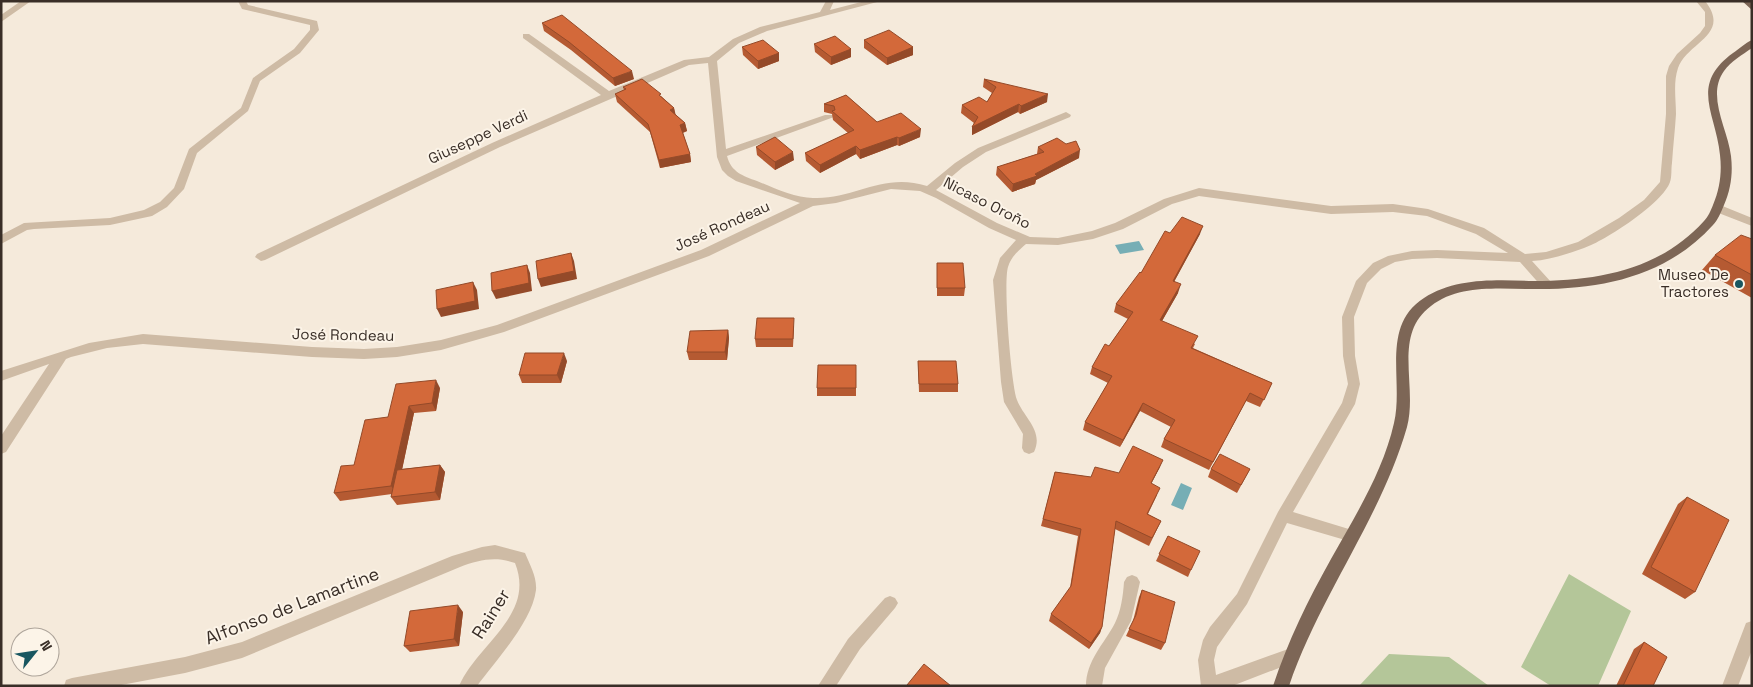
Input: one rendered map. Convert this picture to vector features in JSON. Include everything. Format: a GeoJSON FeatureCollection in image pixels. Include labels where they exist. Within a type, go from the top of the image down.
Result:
{"type":"FeatureCollection","features":[{"type":"Feature","properties":{"kind":"main road"},"geometry":{"type":"LineString","coordinates":[[1746,1],[1752,7]]}},
{"type":"Feature","properties":{"kind":"main road"},"geometry":{"type":"LineString","coordinates":[[1281,686],[1291,656],[1313,607],[1352,536],[1390,460],[1401,420],[1404,332],[1411,318],[1429,301],[1459,289],[1495,284],[1547,285],[1608,280],[1643,270],[1688,241],[1720,209],[1734,185],[1737,165],[1733,142],[1716,102],[1714,82],[1723,66],[1752,43]]}},
{"type":"Feature","properties":{"kind":"street"},"geometry":{"type":"LineString","coordinates":[[1,18],[27,1]]}},
{"type":"Feature","properties":{"kind":"street"},"geometry":{"type":"LineString","coordinates":[[1,240],[24,227],[34,225],[110,222],[143,215],[171,199],[178,191],[188,159],[193,151],[245,109],[256,80],[297,51],[315,30],[314,23],[245,7],[242,1]]}},
{"type":"Feature","properties":{"kind":"street"},"geometry":{"type":"LineString","coordinates":[[823,14],[830,1]]}},
{"type":"Feature","properties":{"kind":"street"},"geometry":{"type":"LineString","coordinates":[[712,60],[721,51],[743,36],[771,27],[877,1]]}},
{"type":"Feature","properties":{"kind":"street"},"geometry":{"type":"LineString","coordinates":[[1291,656],[1209,686],[1206,660],[1209,645],[1216,632],[1242,599],[1283,516],[1348,404],[1354,384],[1349,356],[1348,317],[1362,281],[1377,266],[1392,259],[1412,255],[1437,254],[1523,258],[1546,256],[1582,245],[1623,221],[1648,203],[1665,182],[1671,114],[1671,76],[1674,66],[1680,56],[1703,35],[1709,26],[1710,12],[1700,1]]}},
{"type":"Feature","properties":{"kind":"street"},"geometry":{"type":"LineString","coordinates":[[526,36],[608,96]]}},
{"type":"Feature","properties":{"kind":"street","name":"Nicaso Oroño"},"geometry":{"type":"LineString","coordinates":[[712,60],[722,154],[725,166],[733,175],[745,181],[811,202],[893,185],[912,185],[928,191],[1022,241],[1047,243],[1071,240],[1118,226],[1179,197],[1199,192],[1330,210],[1393,208],[1411,210],[1454,221],[1480,231],[1523,258],[1547,285]]}},
{"type":"Feature","properties":{"kind":"street","name":"Giuseppe Verdi"},"geometry":{"type":"LineString","coordinates":[[262,257],[487,149],[608,96],[687,62],[712,60]]}},
{"type":"Feature","properties":{"kind":"street"},"geometry":{"type":"LineString","coordinates":[[928,191],[959,165],[982,150],[1066,115]]}},
{"type":"Feature","properties":{"kind":"street"},"geometry":{"type":"LineString","coordinates":[[722,154],[829,117]]}},
{"type":"Feature","properties":{"kind":"street","name":"José Rondeau"},"geometry":{"type":"LineString","coordinates":[[1,376],[107,343],[143,339],[312,352],[364,354],[397,352],[441,345],[500,329],[705,254],[731,243],[811,202]]}},
{"type":"Feature","properties":{"kind":"street"},"geometry":{"type":"LineString","coordinates":[[1720,209],[1752,222]]}},
{"type":"Feature","properties":{"kind":"street"},"geometry":{"type":"LineString","coordinates":[[1022,241],[1008,252],[1002,264],[999,280],[1007,382],[1011,402],[1030,434],[1029,448]]}},
{"type":"Feature","properties":{"kind":"street"},"geometry":{"type":"LineString","coordinates":[[1,448],[61,356]]}},
{"type":"Feature","properties":{"kind":"street"},"geometry":{"type":"LineString","coordinates":[[1283,516],[1352,536]]}},
{"type":"Feature","properties":{"kind":"street","name":"Alfonso de Lamartine"},"geometry":{"type":"LineString","coordinates":[[72,686],[185,665],[242,650],[486,551],[504,552],[520,558]]}},
{"type":"Feature","properties":{"kind":"street","name":"Rainer"},"geometry":{"type":"LineString","coordinates":[[466,686],[520,611],[528,593],[527,573],[520,558]]}},
{"type":"Feature","properties":{"kind":"street"},"geometry":{"type":"LineString","coordinates":[[1094,686],[1092,676],[1121,628],[1130,603],[1132,582]]}},
{"type":"Feature","properties":{"kind":"street"},"geometry":{"type":"LineString","coordinates":[[826,686],[854,644],[890,603]]}},
{"type":"Feature","properties":{"kind":"street"},"geometry":{"type":"LineString","coordinates":[[1730,686],[1752,628]]}},
{"type":"Feature","properties":{"kind":"green space"},"geometry":{"type":"Polygon","coordinates":[[[1569,574],[1631,611],[1598,686],[1551,686],[1521,667],[1569,574]]]}},
{"type":"Feature","properties":{"kind":"green space"},"geometry":{"type":"Polygon","coordinates":[[[1389,654],[1449,657],[1489,686],[1359,686],[1389,654]]]}},
{"type":"Feature","properties":{"kind":"water"},"geometry":{"type":"Polygon","coordinates":[[[1139,241],[1144,250],[1120,254],[1115,245],[1139,241]]]}},
{"type":"Feature","properties":{"kind":"water"},"geometry":{"type":"Polygon","coordinates":[[[1181,483],[1192,488],[1183,510],[1171,505],[1181,483]]]}},
{"type":"Feature","properties":{"kind":"building"},"geometry":{"type":"Polygon","coordinates":[[[562,15],[632,71],[613,78],[569,42],[542,23],[562,15]]]}},
{"type":"Feature","properties":{"kind":"building"},"geometry":{"type":"Polygon","coordinates":[[[889,30],[913,47],[887,58],[864,40],[889,30]]]}},
{"type":"Feature","properties":{"kind":"building"},"geometry":{"type":"Polygon","coordinates":[[[835,36],[851,49],[831,57],[814,44],[835,36]]]}},
{"type":"Feature","properties":{"kind":"building"},"geometry":{"type":"Polygon","coordinates":[[[763,40],[779,53],[758,61],[742,47],[763,40]]]}},
{"type":"Feature","properties":{"kind":"building"},"geometry":{"type":"Polygon","coordinates":[[[642,79],[661,94],[659,95],[674,108],[670,110],[685,123],[680,125],[690,154],[659,160],[648,124],[615,94],[626,89],[623,87],[642,79]]]}},
{"type":"Feature","properties":{"kind":"building"},"geometry":{"type":"Polygon","coordinates":[[[984,79],[1048,94],[1021,106],[1019,104],[972,127],[978,117],[962,105],[979,97],[987,102],[996,87],[984,79]]]}},
{"type":"Feature","properties":{"kind":"building"},"geometry":{"type":"Polygon","coordinates":[[[846,95],[877,122],[901,113],[921,129],[860,150],[856,146],[820,165],[805,153],[854,130],[832,111],[835,110],[834,106],[824,104],[846,95]]]}},
{"type":"Feature","properties":{"kind":"building"},"geometry":{"type":"Polygon","coordinates":[[[775,137],[793,152],[775,162],[756,147],[775,137]]]}},
{"type":"Feature","properties":{"kind":"building"},"geometry":{"type":"Polygon","coordinates":[[[1057,138],[1066,144],[1076,141],[1080,150],[1035,174],[1037,176],[1013,184],[997,167],[1044,152],[1038,147],[1057,138]]]}},
{"type":"Feature","properties":{"kind":"building"},"geometry":{"type":"Polygon","coordinates":[[[1182,217],[1203,226],[1173,281],[1181,284],[1160,320],[1198,336],[1191,348],[1272,383],[1264,400],[1250,393],[1213,462],[1164,439],[1175,420],[1143,403],[1123,440],[1085,422],[1112,376],[1092,367],[1105,344],[1109,346],[1133,312],[1116,304],[1141,273],[1165,231],[1170,233],[1182,217]]]}},
{"type":"Feature","properties":{"kind":"building"},"geometry":{"type":"Polygon","coordinates":[[[1741,235],[1752,239],[1752,275],[1715,255],[1741,235]]]}},
{"type":"Feature","properties":{"kind":"building"},"geometry":{"type":"Polygon","coordinates":[[[571,253],[574,271],[538,279],[536,261],[571,253]]]}},
{"type":"Feature","properties":{"kind":"building"},"geometry":{"type":"Polygon","coordinates":[[[937,263],[963,263],[965,288],[937,288],[937,263]]]}},
{"type":"Feature","properties":{"kind":"building"},"geometry":{"type":"Polygon","coordinates":[[[527,265],[529,283],[492,291],[491,273],[527,265]]]}},
{"type":"Feature","properties":{"kind":"building"},"geometry":{"type":"Polygon","coordinates":[[[473,282],[475,301],[437,309],[436,290],[473,282]]]}},
{"type":"Feature","properties":{"kind":"building"},"geometry":{"type":"Polygon","coordinates":[[[757,318],[794,318],[793,339],[755,339],[757,318]]]}},
{"type":"Feature","properties":{"kind":"building"},"geometry":{"type":"Polygon","coordinates":[[[728,330],[725,352],[687,352],[690,331],[728,330]]]}},
{"type":"Feature","properties":{"kind":"building"},"geometry":{"type":"Polygon","coordinates":[[[525,353],[564,353],[557,375],[519,375],[525,353]]]}},
{"type":"Feature","properties":{"kind":"building"},"geometry":{"type":"Polygon","coordinates":[[[918,361],[956,361],[958,384],[919,384],[918,361]]]}},
{"type":"Feature","properties":{"kind":"building"},"geometry":{"type":"Polygon","coordinates":[[[818,365],[856,365],[856,388],[817,388],[818,365]]]}},
{"type":"Feature","properties":{"kind":"building"},"geometry":{"type":"Polygon","coordinates":[[[436,380],[432,403],[409,406],[391,486],[334,493],[341,466],[354,465],[365,420],[388,417],[396,384],[436,380]]]}},
{"type":"Feature","properties":{"kind":"building"},"geometry":{"type":"Polygon","coordinates":[[[1133,446],[1163,460],[1151,483],[1160,488],[1147,514],[1161,521],[1152,538],[1116,521],[1102,627],[1091,643],[1051,614],[1071,586],[1081,529],[1043,519],[1055,472],[1091,477],[1095,467],[1119,473],[1133,446]]]}},
{"type":"Feature","properties":{"kind":"building"},"geometry":{"type":"Polygon","coordinates":[[[1220,454],[1250,469],[1241,485],[1211,469],[1220,454]]]}},
{"type":"Feature","properties":{"kind":"building"},"geometry":{"type":"Polygon","coordinates":[[[440,465],[435,492],[391,497],[397,470],[440,465]]]}},
{"type":"Feature","properties":{"kind":"building"},"geometry":{"type":"Polygon","coordinates":[[[1687,497],[1729,520],[1695,592],[1651,567],[1687,497]]]}},
{"type":"Feature","properties":{"kind":"building"},"geometry":{"type":"Polygon","coordinates":[[[1168,536],[1200,551],[1191,570],[1159,554],[1168,536]]]}},
{"type":"Feature","properties":{"kind":"building"},"geometry":{"type":"Polygon","coordinates":[[[1142,590],[1175,602],[1165,643],[1129,629],[1136,615],[1142,590]]]}},
{"type":"Feature","properties":{"kind":"building"},"geometry":{"type":"Polygon","coordinates":[[[458,605],[454,639],[404,646],[410,611],[458,605]]]}},
{"type":"Feature","properties":{"kind":"building"},"geometry":{"type":"Polygon","coordinates":[[[1644,642],[1667,657],[1653,686],[1623,686],[1644,642]]]}},
{"type":"Feature","properties":{"kind":"building"},"geometry":{"type":"Polygon","coordinates":[[[924,664],[951,686],[908,686],[924,664]]]}},
{"type":"Feature","properties":{"kind":"place","name":"Museo De Tractores"},"geometry":{"type":"Point","coordinates":[1739,284]}}]}
